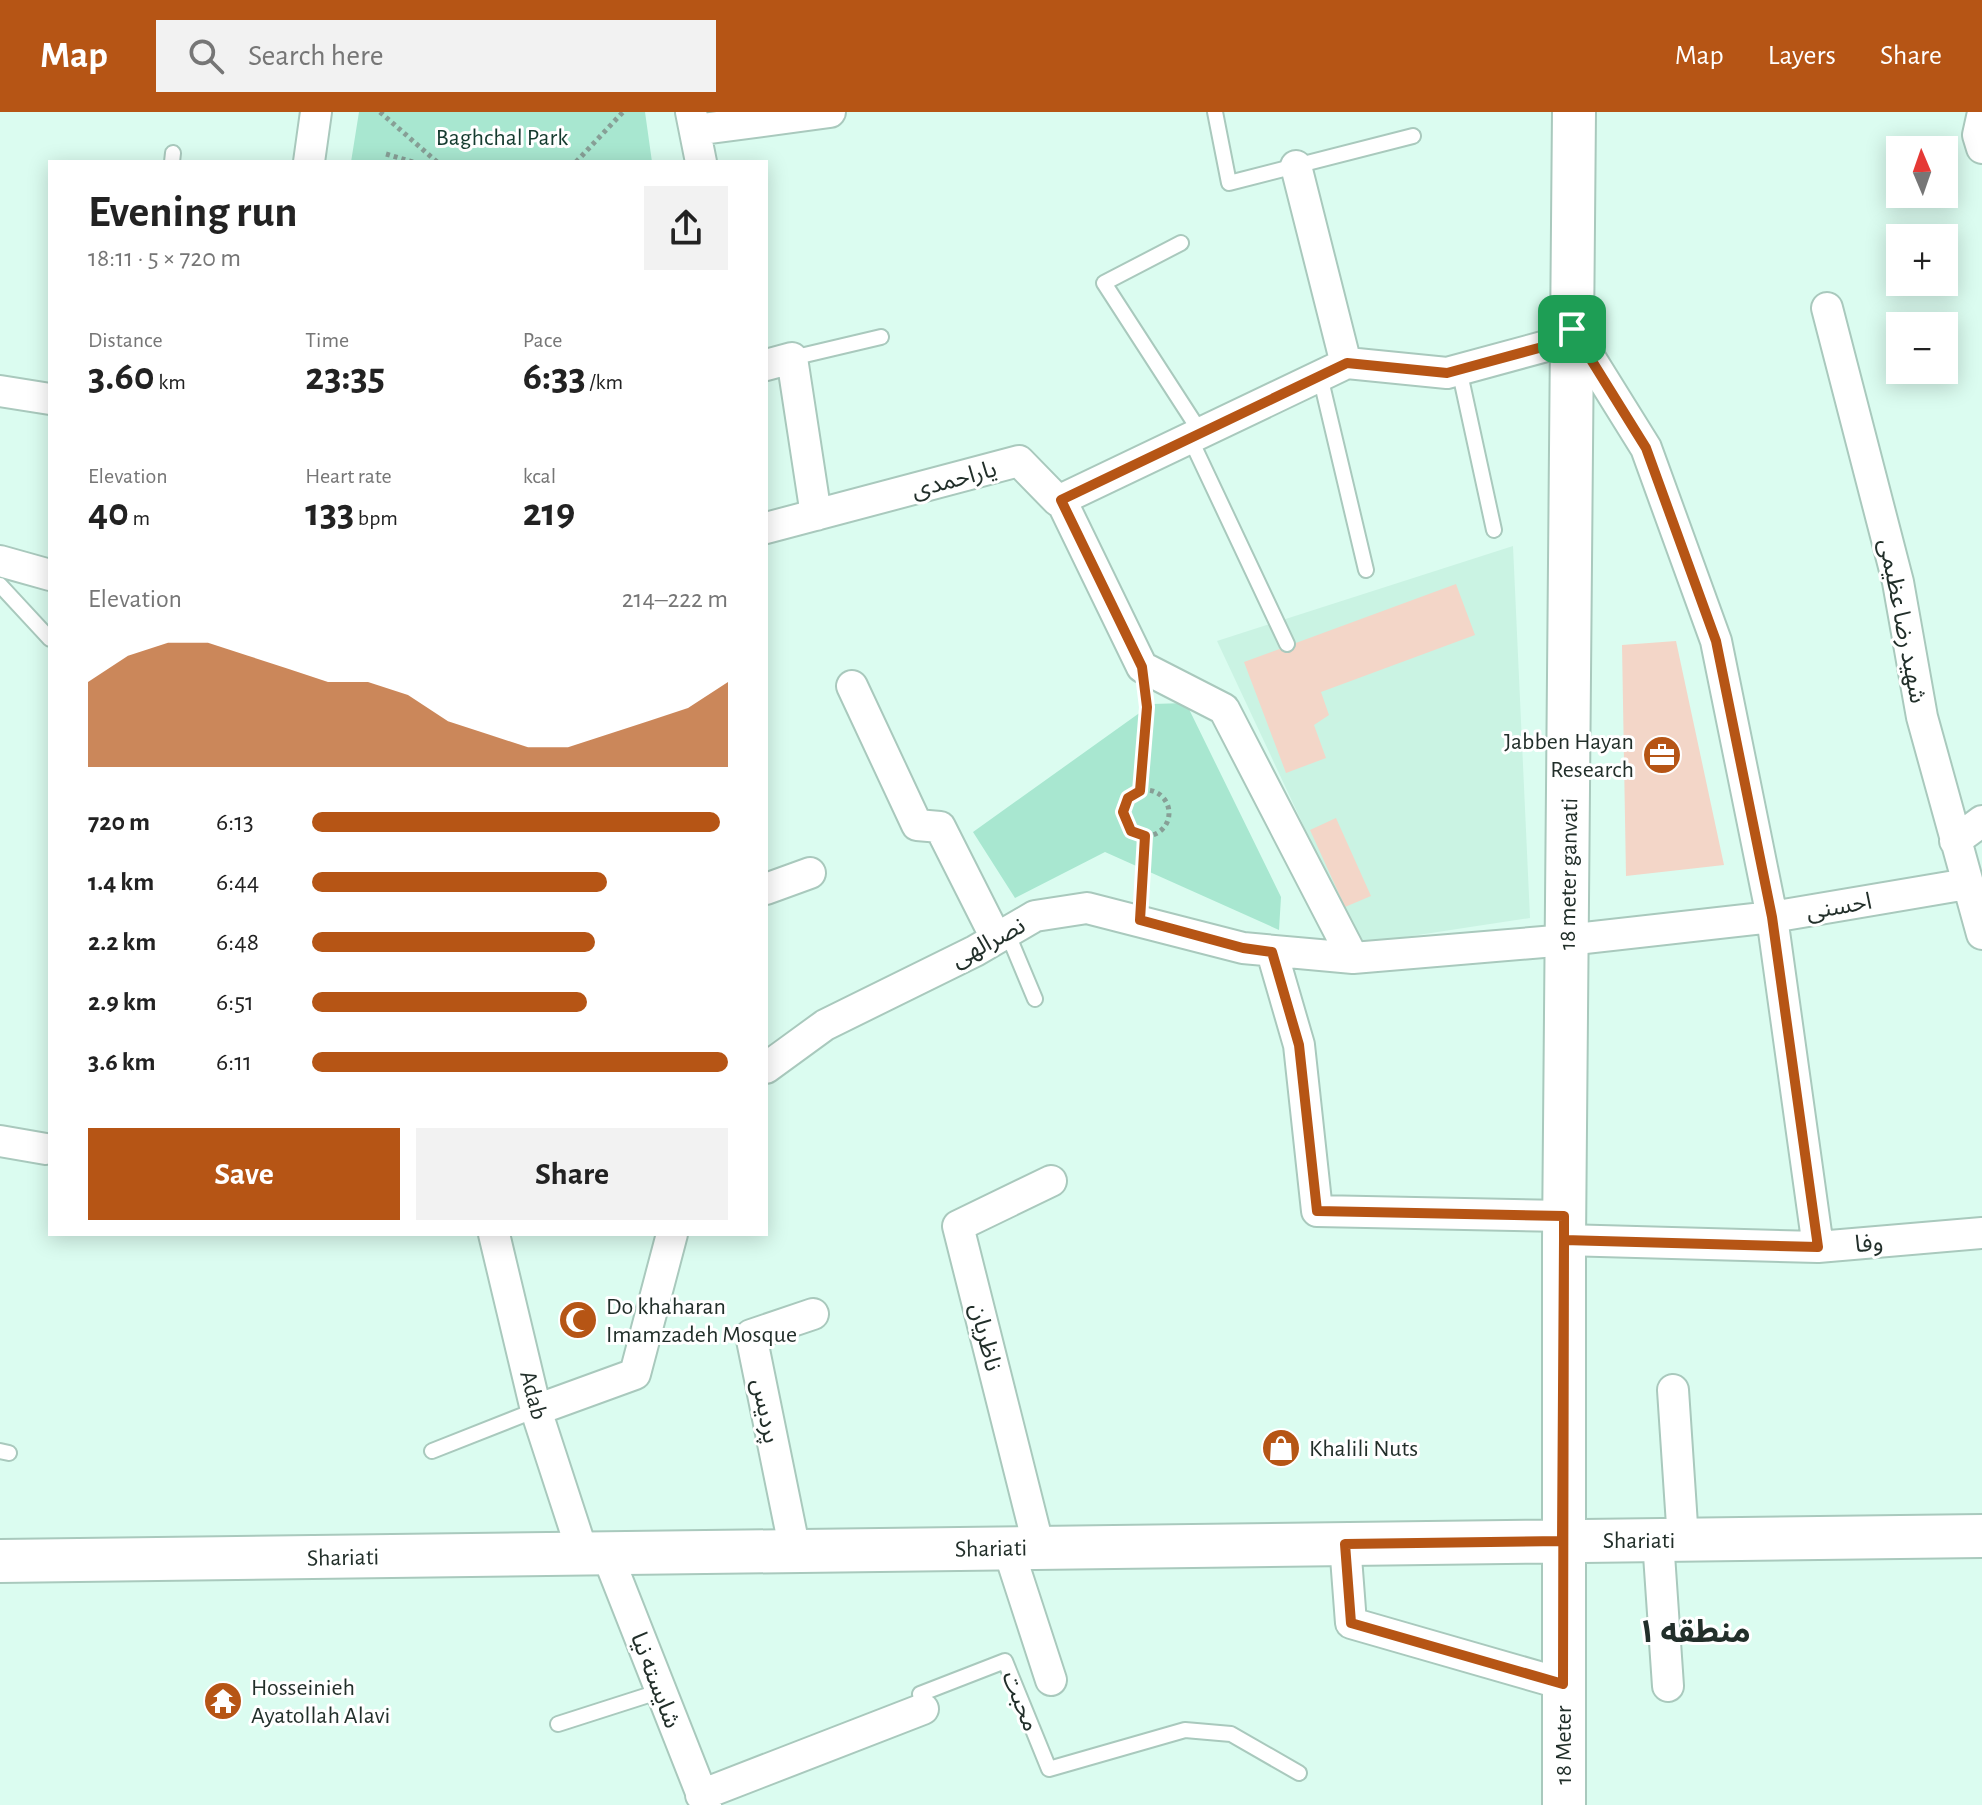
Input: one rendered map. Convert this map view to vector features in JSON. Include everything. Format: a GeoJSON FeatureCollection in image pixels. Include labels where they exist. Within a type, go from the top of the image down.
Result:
{"type":"FeatureCollection","features":[{"type":"Feature","properties":{"kind":"street"},"geometry":{"type":"LineString","coordinates":[[309,160],[316,112]]}},
{"type":"Feature","properties":{"kind":"street"},"geometry":{"type":"LineString","coordinates":[[701,160],[693,121],[830,112]]}},
{"type":"Feature","properties":{"kind":"street","name":"18 meter ganvati"},"geometry":{"type":"LineString","coordinates":[[1562,1541],[1572,115]]}},
{"type":"Feature","properties":{"kind":"street"},"geometry":{"type":"LineString","coordinates":[[1982,117],[1978,135],[1982,148]]}},
{"type":"Feature","properties":{"kind":"street"},"geometry":{"type":"LineString","coordinates":[[1296,166],[1333,370]]}},
{"type":"Feature","properties":{"kind":"street","name":"شهید رضا عظیمی"},"geometry":{"type":"LineString","coordinates":[[1827,308],[1898,582],[1922,717],[1982,934]]}},
{"type":"Feature","properties":{"kind":"street"},"geometry":{"type":"LineString","coordinates":[[1353,958],[1224,709],[1142,667],[1061,500],[1333,370],[1447,373],[1572,334],[1646,448],[1716,641],[1772,917],[1818,1247]]}},
{"type":"Feature","properties":{"kind":"street"},"geometry":{"type":"LineString","coordinates":[[779,362],[816,515]]}},
{"type":"Feature","properties":{"kind":"street"},"geometry":{"type":"LineString","coordinates":[[0,391],[48,399]]}},
{"type":"Feature","properties":{"kind":"street","name":"یاراحمدی"},"geometry":{"type":"LineString","coordinates":[[768,527],[1019,461],[1061,500]]}},
{"type":"Feature","properties":{"kind":"street"},"geometry":{"type":"LineString","coordinates":[[0,561],[48,574]]}},
{"type":"Feature","properties":{"kind":"street"},"geometry":{"type":"LineString","coordinates":[[852,686],[917,825],[940,827],[1002,935]]}},
{"type":"Feature","properties":{"kind":"street"},"geometry":{"type":"LineString","coordinates":[[1955,841],[1982,821]]}},
{"type":"Feature","properties":{"kind":"street"},"geometry":{"type":"LineString","coordinates":[[768,888],[810,873]]}},
{"type":"Feature","properties":{"kind":"street","name":"احسنی"},"geometry":{"type":"LineString","coordinates":[[1567,940],[1772,917],[1967,884]]}},
{"type":"Feature","properties":{"kind":"street","name":"نصرالهی"},"geometry":{"type":"LineString","coordinates":[[768,1067],[825,1025],[1035,916],[1087,908],[1243,948],[1353,958],[1567,940]]}},
{"type":"Feature","properties":{"kind":"street","name":"وفا"},"geometry":{"type":"LineString","coordinates":[[1272,952],[1299,1045],[1317,1211],[1818,1247],[1982,1233]]}},
{"type":"Feature","properties":{"kind":"street"},"geometry":{"type":"LineString","coordinates":[[0,1141],[46,1149]]}},
{"type":"Feature","properties":{"kind":"street","name":"ناظریان"},"geometry":{"type":"LineString","coordinates":[[1024,1548],[958,1226],[1051,1181]]}},
{"type":"Feature","properties":{"kind":"street","name":"Adab"},"geometry":{"type":"LineString","coordinates":[[494,1236],[536,1410],[595,1554]]}},
{"type":"Feature","properties":{"kind":"street"},"geometry":{"type":"LineString","coordinates":[[536,1410],[635,1374],[671,1236]]}},
{"type":"Feature","properties":{"kind":"street","name":"پردیس"},"geometry":{"type":"LineString","coordinates":[[795,1551],[751,1335],[813,1314]]}},
{"type":"Feature","properties":{"kind":"street"},"geometry":{"type":"LineString","coordinates":[[1668,1686],[1673,1390]]}},
{"type":"Feature","properties":{"kind":"street","name":"Shariati"},"geometry":{"type":"LineString","coordinates":[[0,1561],[1982,1536]]}},
{"type":"Feature","properties":{"kind":"street","name":"18 Meter"},"geometry":{"type":"LineString","coordinates":[[1562,1541],[1564,1805]]}},
{"type":"Feature","properties":{"kind":"street"},"geometry":{"type":"LineString","coordinates":[[1345,1544],[1351,1623],[1563,1684]]}},
{"type":"Feature","properties":{"kind":"street","name":"محبت"},"geometry":{"type":"LineString","coordinates":[[1024,1548],[1051,1680]]}},
{"type":"Feature","properties":{"kind":"street","name":"شایسته نیا"},"geometry":{"type":"LineString","coordinates":[[595,1554],[661,1691],[704,1800]]}},
{"type":"Feature","properties":{"kind":"street","name":"محبت"},"geometry":{"type":"LineString","coordinates":[[704,1800],[923,1709]]}},
{"type":"Feature","properties":{"kind":"lane"},"geometry":{"type":"LineString","coordinates":[[1215,112],[1229,183],[1413,136]]}},
{"type":"Feature","properties":{"kind":"lane"},"geometry":{"type":"LineString","coordinates":[[1181,243],[1104,283],[1196,436],[1287,644]]}},
{"type":"Feature","properties":{"kind":"lane"},"geometry":{"type":"LineString","coordinates":[[779,362],[881,337]]}},
{"type":"Feature","properties":{"kind":"lane"},"geometry":{"type":"LineString","coordinates":[[1459,369],[1494,530]]}},
{"type":"Feature","properties":{"kind":"lane"},"geometry":{"type":"LineString","coordinates":[[1333,370],[1366,570]]}},
{"type":"Feature","properties":{"kind":"lane"},"geometry":{"type":"LineString","coordinates":[[0,585],[48,637]]}},
{"type":"Feature","properties":{"kind":"lane"},"geometry":{"type":"LineString","coordinates":[[1002,935],[1035,999]]}},
{"type":"Feature","properties":{"kind":"lane"},"geometry":{"type":"LineString","coordinates":[[432,1451],[536,1410]]}},
{"type":"Feature","properties":{"kind":"lane","name":"محبت"},"geometry":{"type":"LineString","coordinates":[[923,1709],[920,1694],[1005,1661],[1049,1769],[1185,1730],[1231,1734],[1299,1773]]}},
{"type":"Feature","properties":{"kind":"lane"},"geometry":{"type":"LineString","coordinates":[[558,1724],[661,1691]]}},
{"type":"Feature","properties":{"kind":"path"},"geometry":{"type":"LineString","coordinates":[[380,112],[435,160]]}},
{"type":"Feature","properties":{"kind":"path"},"geometry":{"type":"LineString","coordinates":[[579,160],[623,112]]}},
{"type":"Feature","properties":{"kind":"path"},"geometry":{"type":"LineString","coordinates":[[386,154],[406,160]]}},
{"type":"Feature","properties":{"kind":"path"},"geometry":{"type":"LineString","coordinates":[[1140,791],[1147,707],[1142,667]]}},
{"type":"Feature","properties":{"kind":"path"},"geometry":{"type":"LineString","coordinates":[[1148,790],[1163,796],[1169,810],[1166,826],[1153,835],[1145,836],[1131,831],[1124,819],[1128,798],[1148,790]]}},
{"type":"Feature","properties":{"kind":"path"},"geometry":{"type":"LineString","coordinates":[[1140,920],[1145,836]]}},
{"type":"Feature","properties":{"kind":"shaded area"},"geometry":{"type":"Polygon","coordinates":[[[1513,546],[1530,918],[1359,944],[1217,641],[1513,546]]]}},
{"type":"Feature","properties":{"kind":"green space","name":"Baghchal Park"},"geometry":{"type":"Polygon","coordinates":[[[359,112],[645,112],[652,160],[351,160],[359,112]]]}},
{"type":"Feature","properties":{"kind":"green space"},"geometry":{"type":"Polygon","coordinates":[[[1186,703],[1281,897],[1279,930],[1105,852],[1015,898],[973,832],[1152,704],[1186,703]]]}},
{"type":"Feature","properties":{"kind":"building"},"geometry":{"type":"Polygon","coordinates":[[[1456,584],[1475,635],[1321,692],[1329,715],[1314,725],[1326,758],[1286,773],[1244,662],[1456,584]]]}},
{"type":"Feature","properties":{"kind":"building","name":"Jabben Hayan Research"},"geometry":{"type":"Polygon","coordinates":[[[1676,641],[1724,865],[1626,876],[1622,645],[1676,641]]]}},
{"type":"Feature","properties":{"kind":"building"},"geometry":{"type":"Polygon","coordinates":[[[1336,818],[1371,896],[1345,907],[1310,830],[1336,818]]]}},
{"type":"Feature","properties":{"kind":"place","name":"Jabben Hayan Research"},"geometry":{"type":"Point","coordinates":[1662,755]}},
{"type":"Feature","properties":{"kind":"place","name":"Do khaharan Imamzadeh Mosque"},"geometry":{"type":"Point","coordinates":[578,1320]}},
{"type":"Feature","properties":{"kind":"place","name":"Khalili Nuts"},"geometry":{"type":"Point","coordinates":[1281,1448]}},
{"type":"Feature","properties":{"kind":"place","name":"Hosseinieh Ayatollah Alavi"},"geometry":{"type":"Point","coordinates":[223,1701]}},
{"type":"Feature","properties":{"kind":"district","name":"منطقه ۱"},"geometry":{"type":"Point","coordinates":[1694,1631]}},
{"type":"Feature","properties":{"kind":"route"},"geometry":{"type":"LineString","coordinates":[[1572,329],[1572,339],[1447,373],[1347,363],[1061,500],[1142,667],[1147,707],[1140,791],[1128,798],[1123,812],[1131,831],[1145,836],[1140,920],[1243,948],[1272,952],[1299,1045],[1317,1211],[1564,1216],[1564,1240],[1562,1541],[1345,1544],[1351,1623],[1563,1684],[1564,1240],[1818,1247],[1772,917],[1716,641],[1646,448],[1572,329]]}}]}
